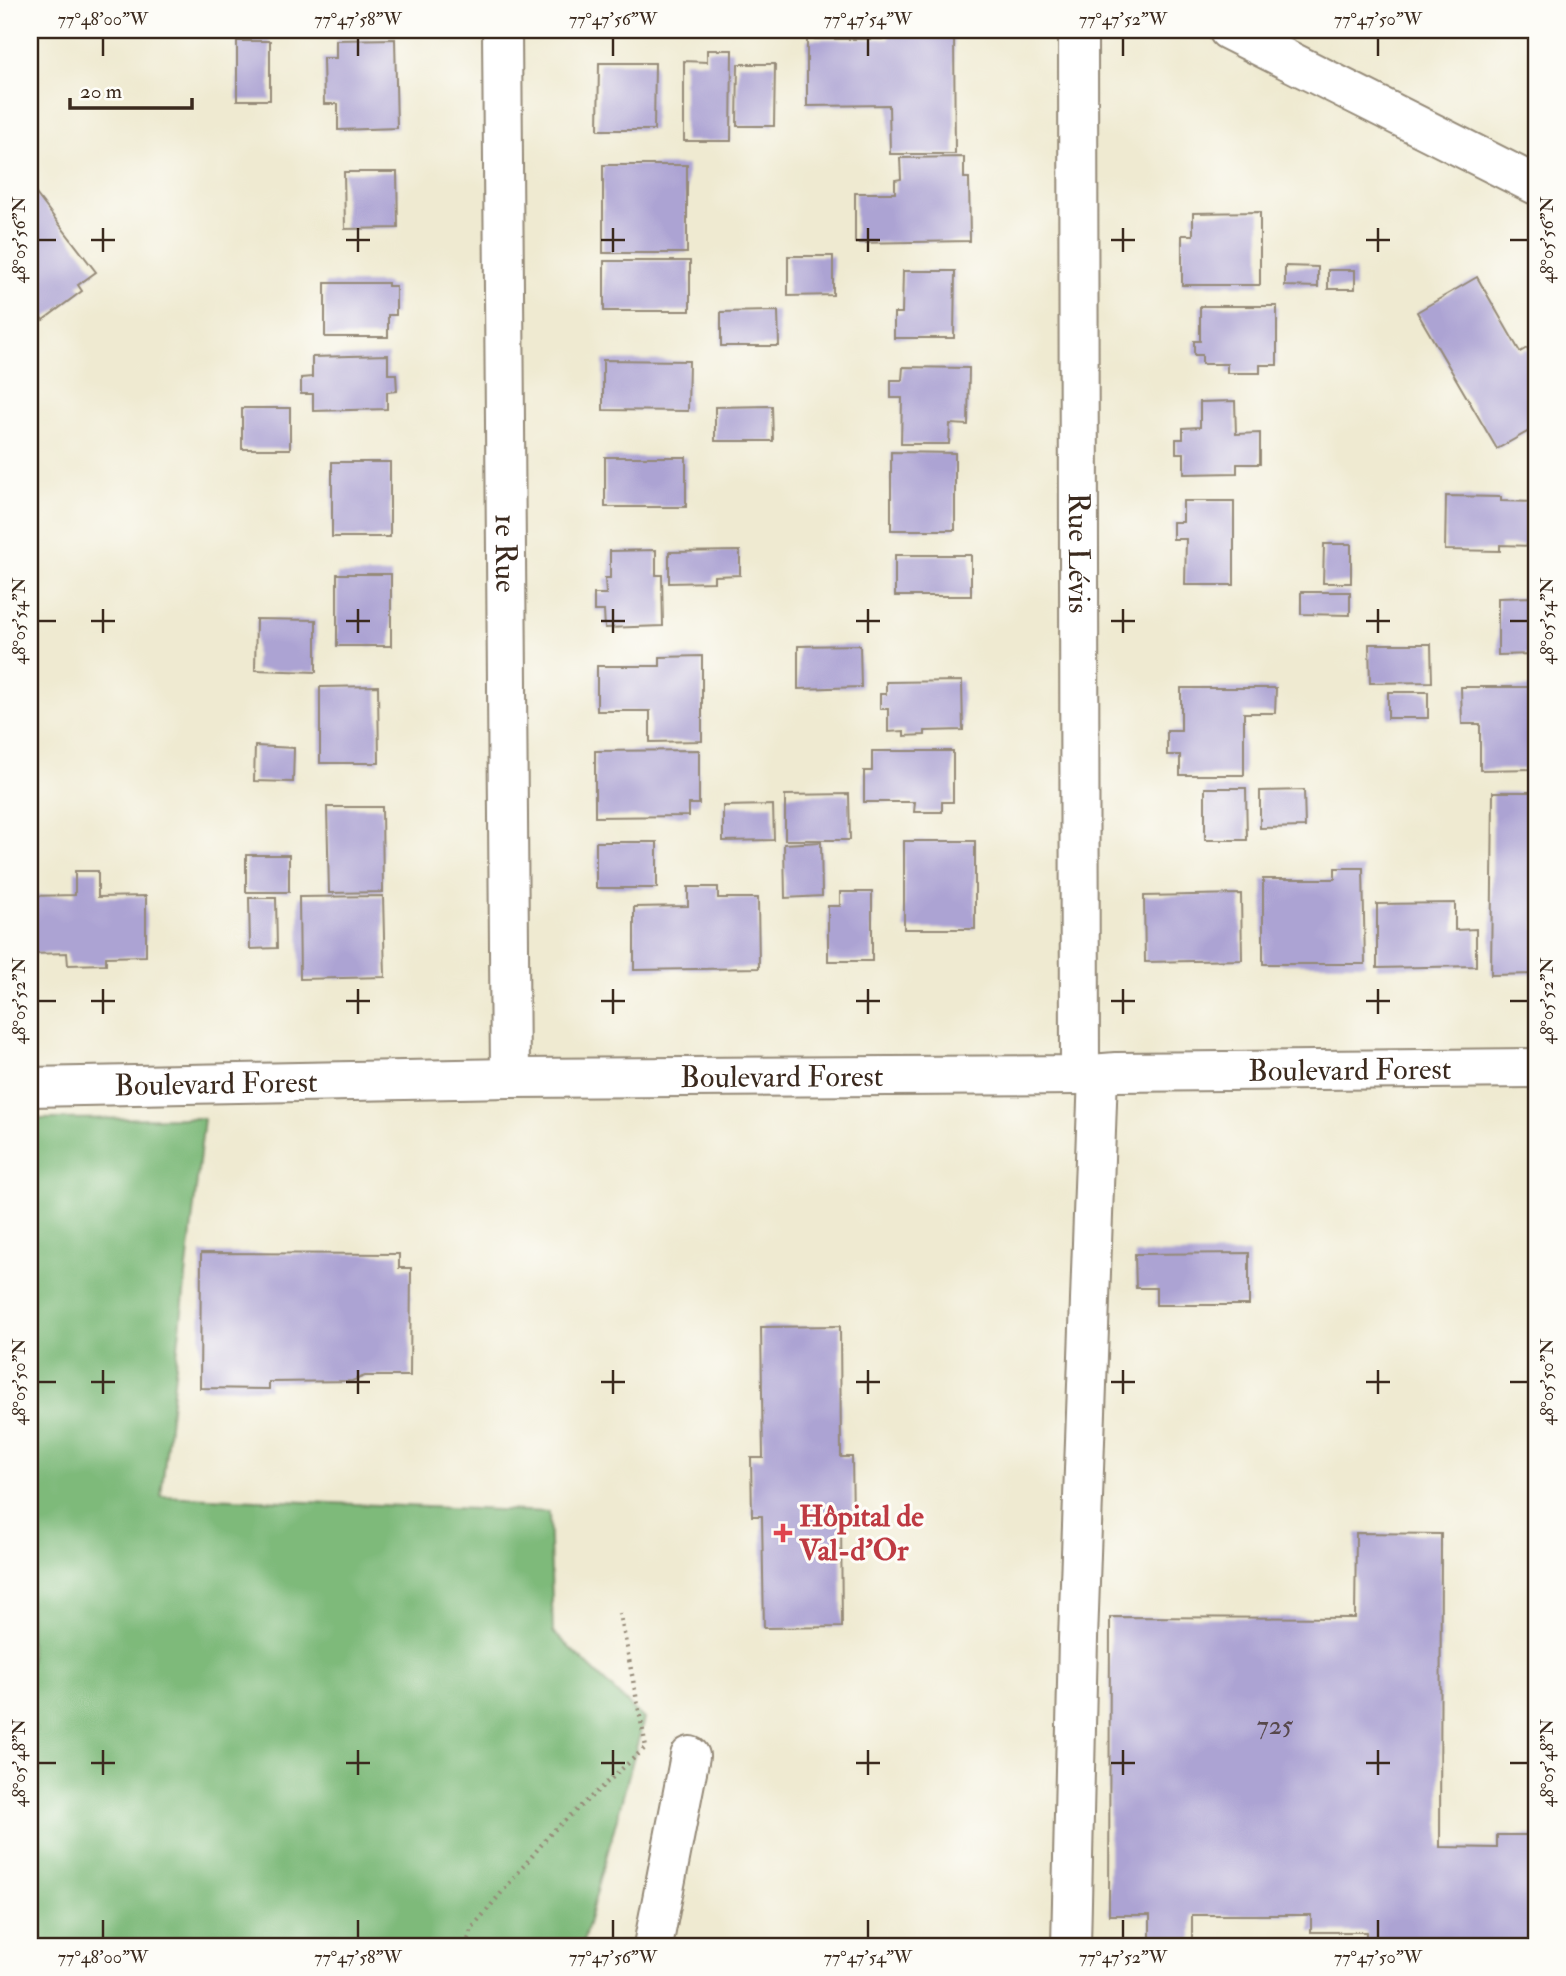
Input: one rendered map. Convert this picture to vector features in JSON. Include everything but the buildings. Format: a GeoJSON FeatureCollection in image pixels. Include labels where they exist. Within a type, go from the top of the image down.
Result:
{"type":"FeatureCollection","features":[{"type":"Feature","properties":{"kind":"street","name":"1e Rue"},"geometry":{"type":"LineString","coordinates":[[502,30],[510,1078]]}},
{"type":"Feature","properties":{"kind":"street","name":"Rue Lévis"},"geometry":{"type":"LineString","coordinates":[[1071,1946],[1089,1074],[1077,30]]}},
{"type":"Feature","properties":{"kind":"street"},"geometry":{"type":"LineString","coordinates":[[1228,30],[1536,185]]}},
{"type":"Feature","properties":{"kind":"street","name":"Boulevard Forest"},"geometry":{"type":"LineString","coordinates":[[30,1087],[510,1078],[1536,1068]]}},
{"type":"Feature","properties":{"kind":"street"},"geometry":{"type":"LineString","coordinates":[[653,1946],[690,1756]]}},
{"type":"Feature","properties":{"kind":"path"},"geometry":{"type":"LineString","coordinates":[[466,1946],[472,1928],[552,1832],[646,1747],[620,1613]]}},
{"type":"Feature","properties":{"kind":"green space"},"geometry":{"type":"Polygon","coordinates":[[[204,1118],[161,1496],[549,1512],[553,1632],[644,1719],[582,1946],[30,1946],[30,1119],[204,1118]]]}},
{"type":"Feature","properties":{"kind":"place","name":"Hôpital de Val-d’Or"},"geometry":{"type":"Point","coordinates":[783,1533]}}]}
